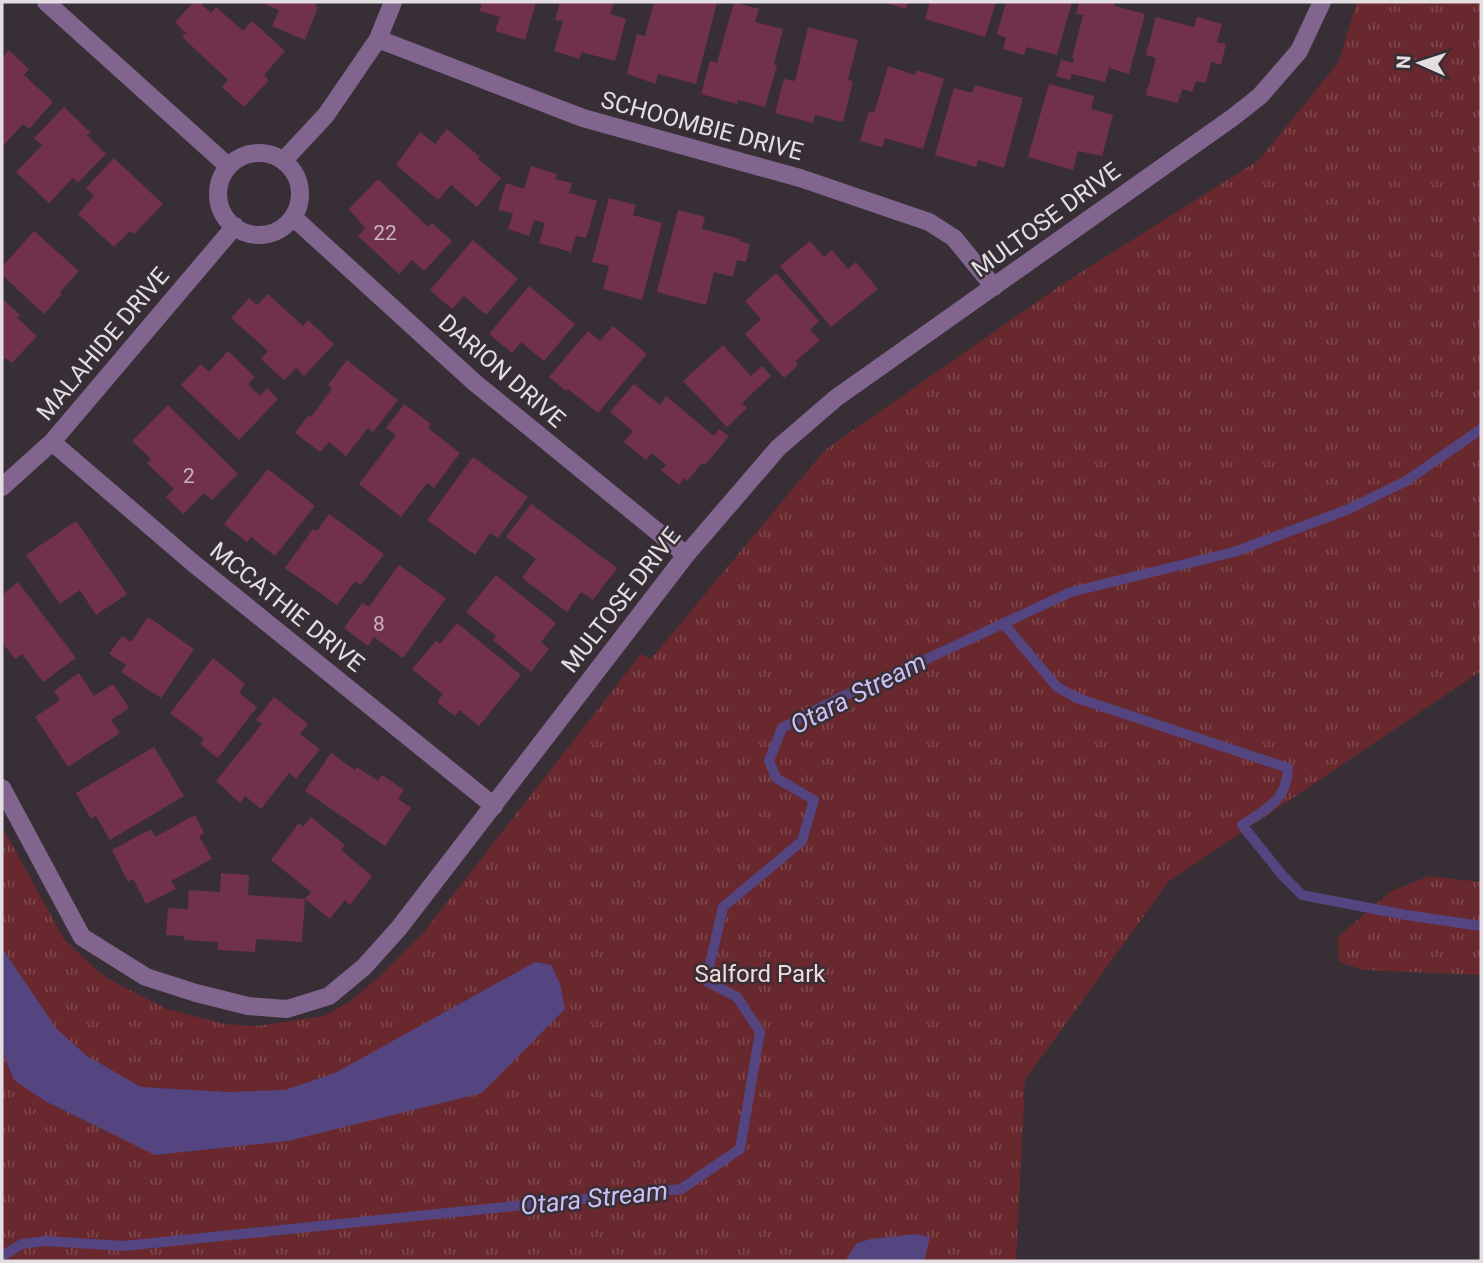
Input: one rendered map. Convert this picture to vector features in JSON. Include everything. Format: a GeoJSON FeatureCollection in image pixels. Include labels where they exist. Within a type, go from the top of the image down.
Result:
{"type":"FeatureCollection","features":[{"type":"Feature","properties":{"kind":"street"},"geometry":{"type":"LineString","coordinates":[[46,2],[228,166]]}},
{"type":"Feature","properties":{"kind":"street"},"geometry":{"type":"LineString","coordinates":[[284,160],[326,115],[378,39],[393,2]]}},
{"type":"Feature","properties":{"kind":"street","name":"MULTOSE DRIVE"},"geometry":{"type":"LineString","coordinates":[[2,788],[82,936],[146,977],[248,1006],[287,1009],[329,996],[364,967],[399,928],[685,555],[778,448],[836,398],[1260,96],[1300,51],[1322,2]]}},
{"type":"Feature","properties":{"kind":"street","name":"SCHOOMBIE DRIVE"},"geometry":{"type":"LineString","coordinates":[[378,39],[583,118],[800,178],[929,222],[954,238],[994,287]]}},
{"type":"Feature","properties":{"kind":"street"},"geometry":{"type":"LineString","coordinates":[[263,152],[284,160],[298,182],[300,195],[293,217],[278,230],[265,235],[241,232],[224,216],[219,205],[217,191],[228,166],[249,153],[263,152]]}},
{"type":"Feature","properties":{"kind":"street","name":"DARION DRIVE"},"geometry":{"type":"LineString","coordinates":[[293,217],[474,382],[685,555]]}},
{"type":"Feature","properties":{"kind":"street","name":"MALAHIDE DRIVE"},"geometry":{"type":"LineString","coordinates":[[2,487],[52,442],[235,226]]}},
{"type":"Feature","properties":{"kind":"street","name":"MCCATHIE DRIVE"},"geometry":{"type":"LineString","coordinates":[[52,442],[193,563],[494,806]]}},
{"type":"Feature","properties":{"kind":"green space","name":"Salford Park"},"geometry":{"type":"Polygon","coordinates":[[[1357,2],[1481,2],[1481,671],[1168,882],[1025,1080],[1016,1261],[2,1261],[2,826],[63,938],[101,974],[167,1009],[225,1024],[257,1026],[324,1016],[349,1002],[424,932],[641,654],[651,659],[825,450],[1061,285],[1259,160],[1338,63],[1357,2]]]}},
{"type":"Feature","properties":{"kind":"green space"},"geometry":{"type":"Polygon","coordinates":[[[1429,876],[1481,882],[1481,975],[1364,970],[1339,962],[1338,937],[1390,892],[1429,876]]]}},
{"type":"Feature","properties":{"kind":"shaded area"},"geometry":{"type":"Polygon","coordinates":[[[2,948],[56,1028],[87,1056],[141,1087],[227,1092],[285,1090],[335,1073],[535,962],[551,965],[560,984],[565,1009],[482,1093],[288,1141],[155,1155],[45,1101],[14,1080],[2,1050],[2,948]]]}},
{"type":"Feature","properties":{"kind":"shaded area"},"geometry":{"type":"Polygon","coordinates":[[[916,1234],[930,1237],[924,1261],[845,1261],[857,1243],[916,1234]]]}},
{"type":"Feature","properties":{"kind":"building"},"geometry":{"type":"Polygon","coordinates":[[[194,2],[199,2],[211,13],[216,7],[243,31],[252,21],[285,51],[264,75],[269,80],[244,107],[222,87],[228,80],[182,37],[186,33],[175,22],[194,2]]]}},
{"type":"Feature","properties":{"kind":"building"},"geometry":{"type":"Polygon","coordinates":[[[260,2],[317,2],[315,6],[318,7],[305,40],[272,26],[279,10],[260,2]]]}},
{"type":"Feature","properties":{"kind":"building"},"geometry":{"type":"Polygon","coordinates":[[[482,2],[536,2],[525,40],[495,31],[500,17],[480,11],[482,2]]]}},
{"type":"Feature","properties":{"kind":"building"},"geometry":{"type":"Polygon","coordinates":[[[560,2],[614,2],[610,14],[626,19],[615,61],[581,52],[580,59],[554,51],[563,21],[555,20],[560,2]]]}},
{"type":"Feature","properties":{"kind":"building"},"geometry":{"type":"Polygon","coordinates":[[[654,2],[717,2],[696,84],[658,74],[656,84],[627,74],[637,34],[645,36],[654,2]]]}},
{"type":"Feature","properties":{"kind":"building"},"geometry":{"type":"Polygon","coordinates":[[[734,2],[759,9],[755,22],[783,29],[774,64],[777,65],[765,107],[738,100],[737,104],[701,94],[710,61],[717,63],[734,2]]]}},
{"type":"Feature","properties":{"kind":"building"},"geometry":{"type":"Polygon","coordinates":[[[883,2],[908,2],[906,9],[883,2]]]}},
{"type":"Feature","properties":{"kind":"building"},"geometry":{"type":"Polygon","coordinates":[[[930,2],[996,2],[985,37],[925,19],[930,2]]]}},
{"type":"Feature","properties":{"kind":"building"},"geometry":{"type":"Polygon","coordinates":[[[1006,2],[1072,2],[1057,55],[1027,47],[1024,55],[1003,49],[1006,38],[997,34],[1006,2]]]}},
{"type":"Feature","properties":{"kind":"building"},"geometry":{"type":"Polygon","coordinates":[[[1079,2],[1115,2],[1114,6],[1145,14],[1129,74],[1109,68],[1105,82],[1072,74],[1070,80],[1056,76],[1061,60],[1074,63],[1072,58],[1083,15],[1076,14],[1079,2]]]}},
{"type":"Feature","properties":{"kind":"building"},"geometry":{"type":"Polygon","coordinates":[[[1156,17],[1194,27],[1197,17],[1222,24],[1217,42],[1226,44],[1221,65],[1211,62],[1206,83],[1196,81],[1192,92],[1182,89],[1178,103],[1146,95],[1156,58],[1146,55],[1156,17]]]}},
{"type":"Feature","properties":{"kind":"building"},"geometry":{"type":"Polygon","coordinates":[[[808,27],[858,40],[848,80],[853,81],[843,122],[815,115],[813,123],[775,113],[784,79],[795,81],[808,27]]]}},
{"type":"Feature","properties":{"kind":"building"},"geometry":{"type":"Polygon","coordinates":[[[9,50],[29,69],[24,75],[53,102],[29,129],[23,124],[2,147],[2,58],[9,50]]]}},
{"type":"Feature","properties":{"kind":"building"},"geometry":{"type":"Polygon","coordinates":[[[888,66],[915,75],[917,70],[944,79],[923,149],[885,138],[882,147],[860,141],[869,111],[874,113],[888,66]]]}},
{"type":"Feature","properties":{"kind":"building"},"geometry":{"type":"Polygon","coordinates":[[[1049,84],[1094,96],[1091,109],[1113,115],[1102,156],[1078,151],[1073,170],[1028,157],[1049,84]]]}},
{"type":"Feature","properties":{"kind":"building"},"geometry":{"type":"Polygon","coordinates":[[[975,85],[1023,98],[1004,168],[978,160],[976,167],[935,155],[954,88],[972,93],[975,85]]]}},
{"type":"Feature","properties":{"kind":"building"},"geometry":{"type":"Polygon","coordinates":[[[64,107],[91,133],[87,135],[106,154],[78,183],[73,178],[49,203],[16,172],[42,145],[34,138],[64,107]]]}},
{"type":"Feature","properties":{"kind":"building"},"geometry":{"type":"Polygon","coordinates":[[[447,129],[501,178],[477,207],[451,185],[438,200],[396,165],[420,132],[435,144],[447,129]]]}},
{"type":"Feature","properties":{"kind":"building"},"geometry":{"type":"Polygon","coordinates":[[[114,158],[163,204],[134,234],[130,231],[114,247],[78,214],[94,196],[86,188],[114,158]]]}},
{"type":"Feature","properties":{"kind":"building"},"geometry":{"type":"Polygon","coordinates":[[[531,166],[557,174],[555,179],[572,183],[569,193],[597,201],[586,238],[576,236],[571,252],[539,243],[545,223],[534,220],[529,236],[508,229],[513,213],[498,210],[506,183],[524,189],[531,166]]]}},
{"type":"Feature","properties":{"kind":"building"},"geometry":{"type":"Polygon","coordinates":[[[378,179],[428,227],[432,223],[452,241],[424,271],[412,260],[399,274],[358,236],[365,228],[349,209],[378,179]]]}},
{"type":"Feature","properties":{"kind":"building"},"geometry":{"type":"Polygon","coordinates":[[[609,198],[636,205],[633,215],[662,223],[642,300],[603,289],[609,266],[592,262],[609,198]]]}},
{"type":"Feature","properties":{"kind":"building"},"geometry":{"type":"Polygon","coordinates":[[[678,210],[705,217],[702,229],[750,244],[746,262],[737,260],[733,277],[714,272],[706,305],[657,292],[678,210]]]}},
{"type":"Feature","properties":{"kind":"building"},"geometry":{"type":"Polygon","coordinates":[[[34,231],[79,271],[44,314],[2,275],[2,267],[34,231]]]}},
{"type":"Feature","properties":{"kind":"building"},"geometry":{"type":"Polygon","coordinates":[[[473,240],[518,279],[486,315],[464,296],[452,309],[430,290],[473,240]]]}},
{"type":"Feature","properties":{"kind":"building"},"geometry":{"type":"Polygon","coordinates":[[[810,241],[824,257],[832,250],[848,269],[856,262],[878,289],[831,327],[780,266],[810,241]]]}},
{"type":"Feature","properties":{"kind":"building"},"geometry":{"type":"Polygon","coordinates":[[[776,273],[819,321],[810,330],[820,340],[796,361],[798,365],[784,378],[745,334],[761,319],[745,301],[776,273]]]}},
{"type":"Feature","properties":{"kind":"building"},"geometry":{"type":"Polygon","coordinates":[[[529,286],[575,324],[544,361],[521,342],[512,353],[489,334],[529,286]]]}},
{"type":"Feature","properties":{"kind":"building"},"geometry":{"type":"Polygon","coordinates":[[[268,294],[303,326],[308,320],[334,344],[304,376],[296,368],[284,380],[261,359],[268,351],[231,318],[249,298],[257,305],[268,294]]]}},
{"type":"Feature","properties":{"kind":"building"},"geometry":{"type":"Polygon","coordinates":[[[2,298],[20,315],[17,318],[37,336],[12,363],[5,358],[2,362],[2,298]]]}},
{"type":"Feature","properties":{"kind":"building"},"geometry":{"type":"Polygon","coordinates":[[[613,326],[647,354],[598,413],[549,377],[588,331],[600,341],[613,326]]]}},
{"type":"Feature","properties":{"kind":"building"},"geometry":{"type":"Polygon","coordinates":[[[723,345],[751,376],[762,366],[771,376],[742,403],[747,408],[727,427],[683,381],[723,345]]]}},
{"type":"Feature","properties":{"kind":"building"},"geometry":{"type":"Polygon","coordinates":[[[228,351],[255,377],[248,384],[260,396],[267,388],[278,399],[239,440],[181,385],[201,364],[209,372],[228,351]]]}},
{"type":"Feature","properties":{"kind":"building"},"geometry":{"type":"Polygon","coordinates":[[[347,360],[398,400],[373,432],[368,428],[346,456],[329,442],[320,452],[295,433],[332,389],[328,385],[347,360]]]}},
{"type":"Feature","properties":{"kind":"building"},"geometry":{"type":"Polygon","coordinates":[[[634,384],[660,405],[666,396],[714,436],[719,429],[729,436],[705,465],[702,463],[687,481],[684,478],[679,485],[661,470],[666,465],[652,453],[646,460],[624,442],[633,431],[610,412],[634,384]]]}},
{"type":"Feature","properties":{"kind":"building"},"geometry":{"type":"Polygon","coordinates":[[[404,404],[431,424],[428,428],[460,453],[434,488],[427,483],[401,517],[359,484],[396,435],[386,428],[404,404]]]}},
{"type":"Feature","properties":{"kind":"building"},"geometry":{"type":"Polygon","coordinates":[[[168,405],[238,474],[212,500],[204,493],[183,514],[166,497],[174,489],[147,463],[151,459],[132,441],[168,405]]]}},
{"type":"Feature","properties":{"kind":"building"},"geometry":{"type":"Polygon","coordinates":[[[473,457],[528,497],[498,538],[490,533],[475,555],[427,520],[473,457]]]}},
{"type":"Feature","properties":{"kind":"building"},"geometry":{"type":"Polygon","coordinates":[[[268,469],[315,506],[275,556],[251,537],[247,542],[224,524],[268,469]]]}},
{"type":"Feature","properties":{"kind":"building"},"geometry":{"type":"Polygon","coordinates":[[[531,504],[617,568],[593,600],[581,592],[567,612],[522,578],[536,559],[506,537],[531,504]]]}},
{"type":"Feature","properties":{"kind":"building"},"geometry":{"type":"Polygon","coordinates":[[[329,514],[384,554],[361,585],[355,581],[337,605],[285,568],[313,529],[317,531],[329,514]]]}},
{"type":"Feature","properties":{"kind":"building"},"geometry":{"type":"Polygon","coordinates":[[[76,521],[127,594],[96,615],[80,590],[60,604],[26,555],[76,521]]]}},
{"type":"Feature","properties":{"kind":"building"},"geometry":{"type":"Polygon","coordinates":[[[399,565],[446,598],[403,658],[374,637],[368,646],[344,628],[362,603],[369,607],[399,565]]]}},
{"type":"Feature","properties":{"kind":"building"},"geometry":{"type":"Polygon","coordinates":[[[496,575],[556,623],[541,642],[549,649],[531,672],[493,640],[496,636],[466,612],[496,575]]]}},
{"type":"Feature","properties":{"kind":"building"},"geometry":{"type":"Polygon","coordinates":[[[18,582],[76,658],[43,682],[22,654],[15,659],[2,642],[2,595],[18,582]]]}},
{"type":"Feature","properties":{"kind":"building"},"geometry":{"type":"Polygon","coordinates":[[[148,617],[194,649],[161,698],[121,672],[126,665],[109,654],[122,636],[131,642],[148,617]]]}},
{"type":"Feature","properties":{"kind":"building"},"geometry":{"type":"Polygon","coordinates":[[[457,623],[521,675],[479,726],[459,710],[455,716],[437,702],[443,694],[412,669],[436,641],[440,644],[457,623]]]}},
{"type":"Feature","properties":{"kind":"building"},"geometry":{"type":"Polygon","coordinates":[[[213,658],[245,684],[239,693],[257,707],[218,758],[200,744],[204,739],[170,713],[213,658]]]}},
{"type":"Feature","properties":{"kind":"building"},"geometry":{"type":"Polygon","coordinates":[[[79,673],[94,696],[113,684],[129,708],[111,720],[120,733],[68,767],[35,717],[60,700],[54,691],[79,673]]]}},
{"type":"Feature","properties":{"kind":"building"},"geometry":{"type":"Polygon","coordinates":[[[274,697],[308,724],[300,734],[320,749],[296,779],[289,773],[261,809],[245,796],[240,803],[216,781],[262,724],[256,720],[274,697]]]}},
{"type":"Feature","properties":{"kind":"building"},"geometry":{"type":"Polygon","coordinates":[[[154,747],[184,796],[110,840],[96,816],[91,819],[76,793],[154,747]]]}},
{"type":"Feature","properties":{"kind":"building"},"geometry":{"type":"Polygon","coordinates":[[[331,753],[355,770],[357,767],[378,781],[382,775],[404,790],[398,799],[411,808],[385,846],[305,791],[331,753]]]}},
{"type":"Feature","properties":{"kind":"building"},"geometry":{"type":"Polygon","coordinates":[[[195,815],[204,833],[199,836],[212,859],[171,881],[176,889],[146,904],[133,879],[128,882],[112,850],[151,829],[155,837],[195,815]]]}},
{"type":"Feature","properties":{"kind":"building"},"geometry":{"type":"Polygon","coordinates":[[[311,817],[345,845],[341,850],[372,876],[350,905],[345,900],[330,919],[305,899],[311,892],[271,860],[299,823],[303,827],[311,817]]]}},
{"type":"Feature","properties":{"kind":"building"},"geometry":{"type":"Polygon","coordinates":[[[221,873],[249,875],[248,895],[305,899],[302,942],[256,939],[255,952],[218,950],[218,942],[184,940],[184,936],[166,935],[168,908],[188,909],[189,890],[220,892],[221,873]]]}},
{"type":"Feature","properties":{"kind":"waterway","name":"Otara Stream"},"geometry":{"type":"LineString","coordinates":[[2,1256],[22,1244],[45,1241],[124,1246],[681,1189],[740,1149],[760,1032],[737,997],[706,981],[723,907],[802,841],[814,800],[776,778],[769,761],[782,728],[843,696],[1071,592],[1234,552],[1349,509],[1406,481],[1481,429]]}},
{"type":"Feature","properties":{"kind":"waterway"},"geometry":{"type":"LineString","coordinates":[[1003,623],[1057,687],[1077,698],[1288,768],[1280,796],[1242,825],[1302,895],[1481,926]]}}]}
